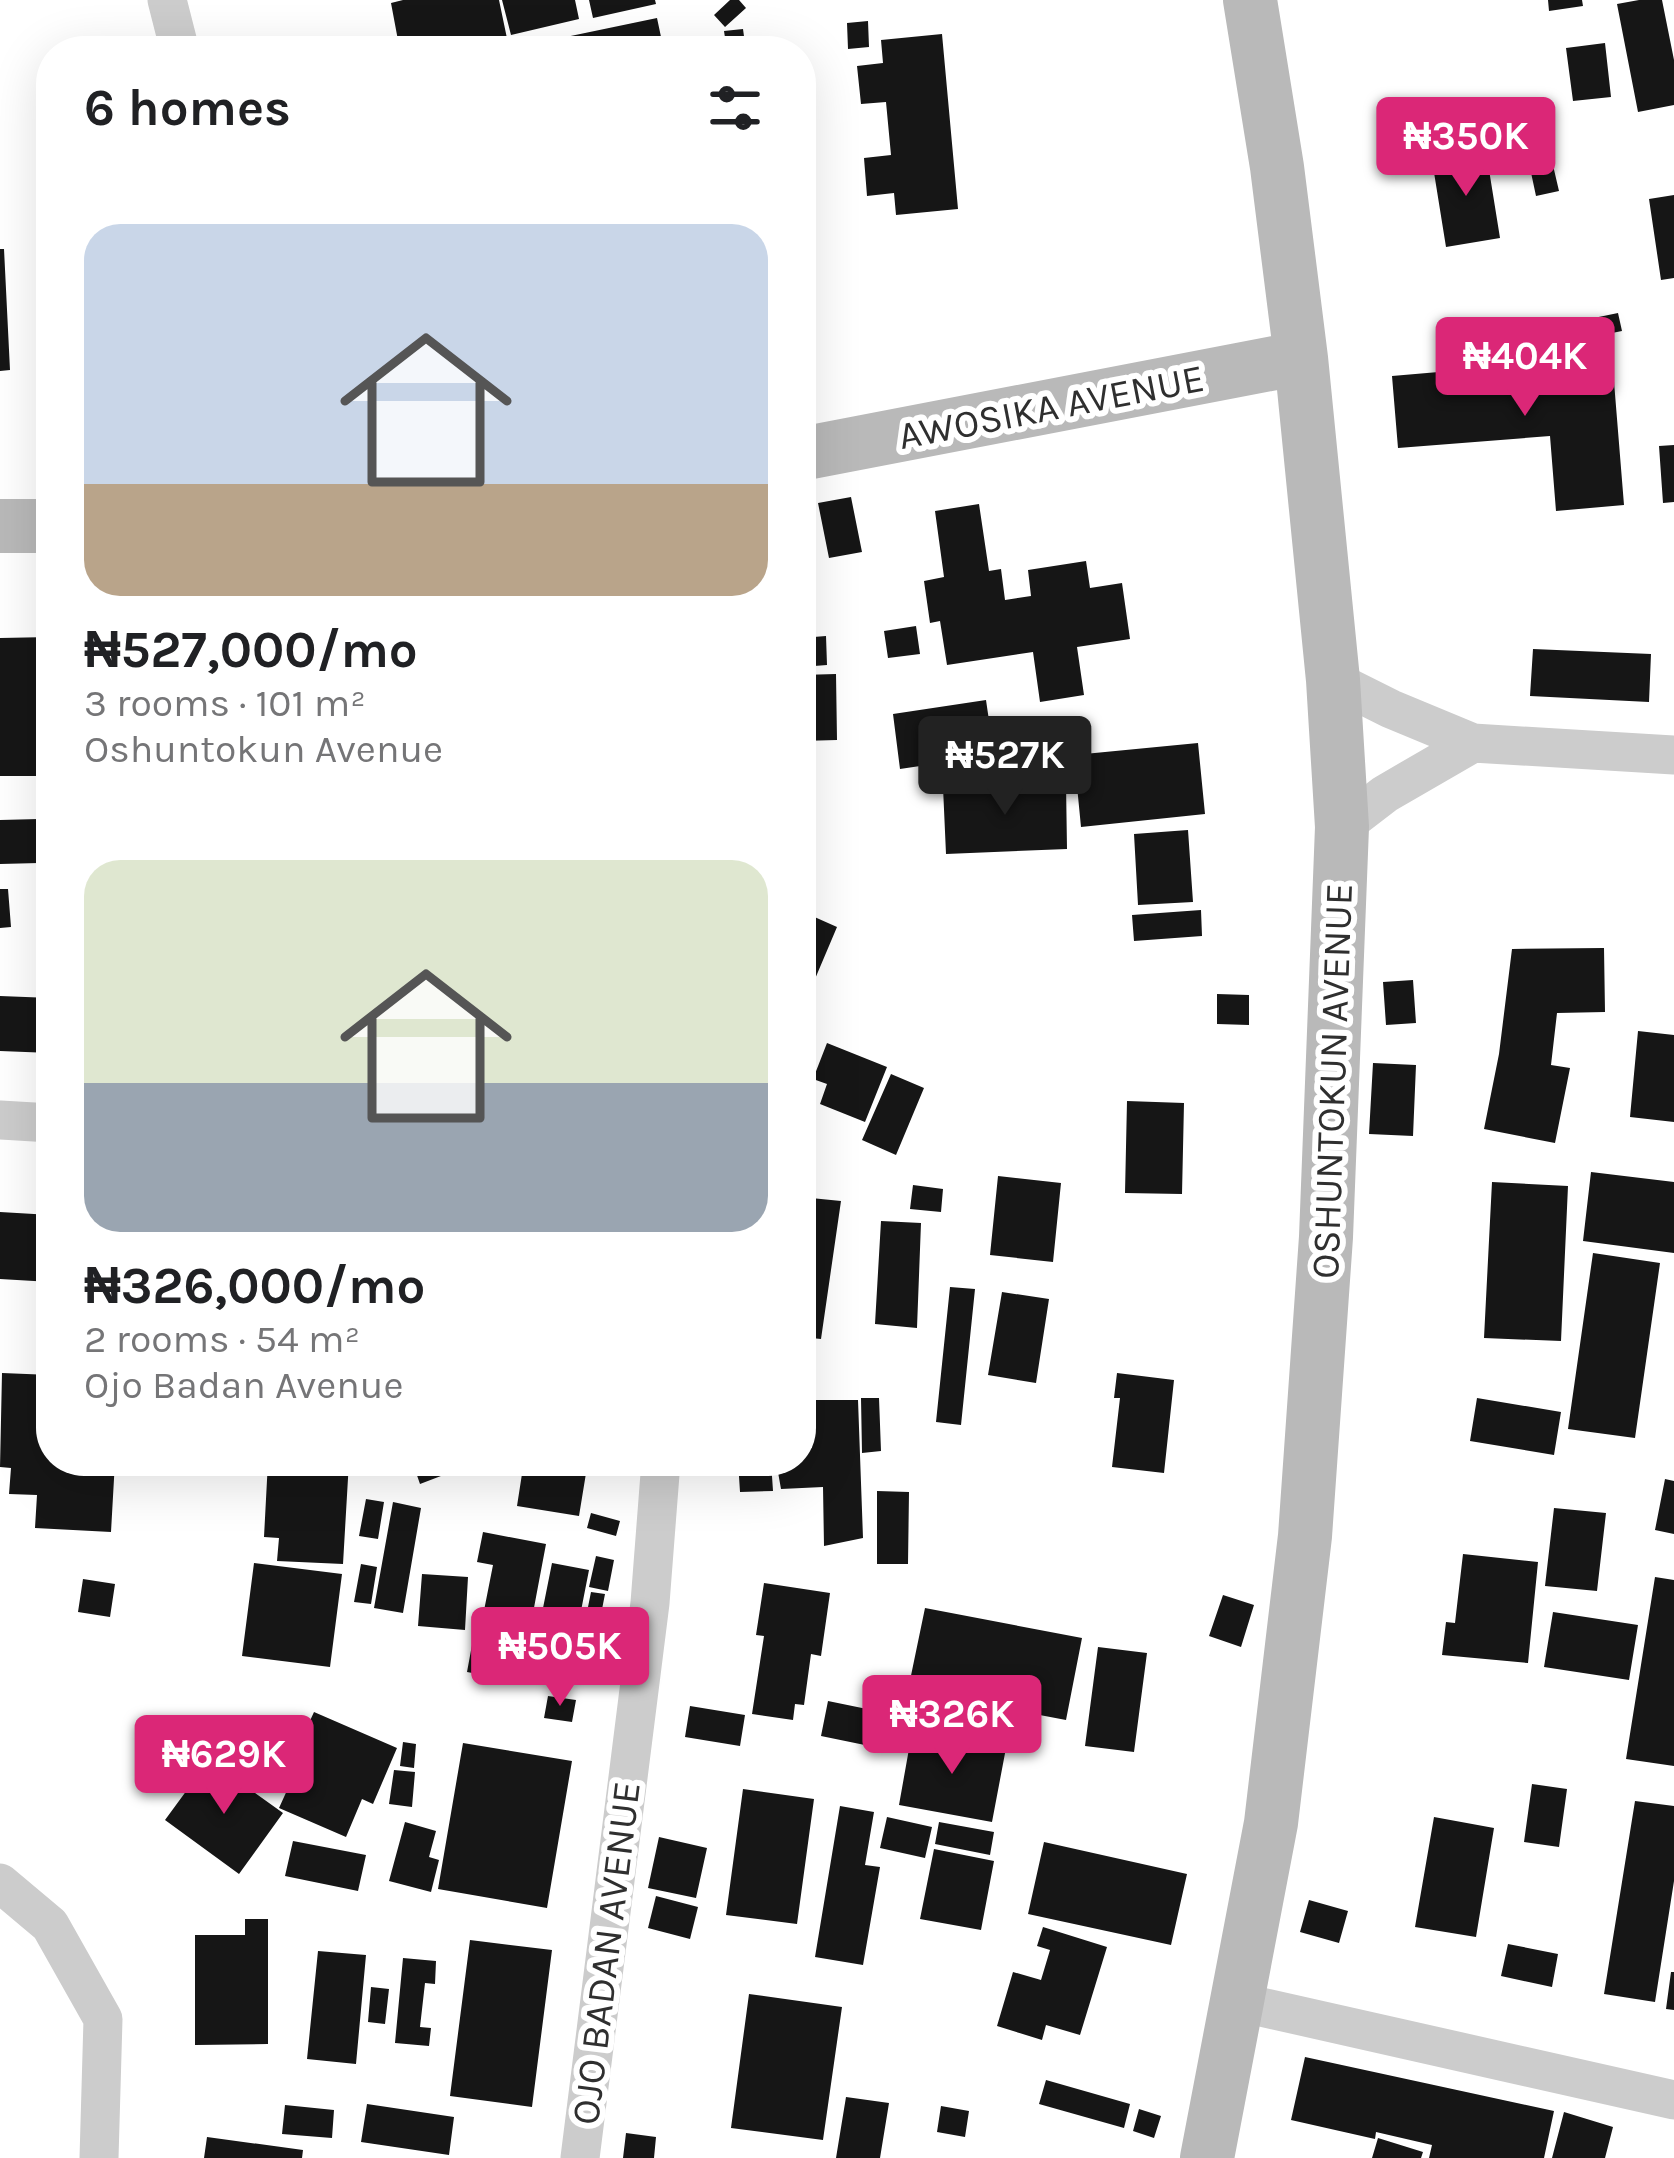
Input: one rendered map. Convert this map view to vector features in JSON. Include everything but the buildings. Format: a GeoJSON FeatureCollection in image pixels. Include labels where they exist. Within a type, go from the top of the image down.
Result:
{"type":"FeatureCollection","features":[{"type":"Feature","properties":{"kind":"main road","name":"OSHUNTOKUN AVENUE"},"geometry":{"type":"LineString","coordinates":[[1207,2158],[1271,1823],[1305,1536],[1326,1237],[1342,827],[1333,680],[1300,358],[1277,167],[1250,0]]}},
{"type":"Feature","properties":{"kind":"main road","name":"AWOSIKA AVENUE"},"geometry":{"type":"LineString","coordinates":[[816,451],[1300,358]]}},
{"type":"Feature","properties":{"kind":"main road"},"geometry":{"type":"LineString","coordinates":[[0,526],[36,526]]}},
{"type":"Feature","properties":{"kind":"street"},"geometry":{"type":"LineString","coordinates":[[167,0],[175,36]]}},
{"type":"Feature","properties":{"kind":"street"},"geometry":{"type":"LineString","coordinates":[[1333,680],[1472,743],[1674,755]]}},
{"type":"Feature","properties":{"kind":"street"},"geometry":{"type":"LineString","coordinates":[[1342,827],[1385,794],[1472,743]]}},
{"type":"Feature","properties":{"kind":"street"},"geometry":{"type":"LineString","coordinates":[[0,1120],[36,1122]]}},
{"type":"Feature","properties":{"kind":"street","name":"OJO BADAN AVENUE"},"geometry":{"type":"LineString","coordinates":[[580,2158],[650,1603],[661,1476]]}},
{"type":"Feature","properties":{"kind":"street"},"geometry":{"type":"LineString","coordinates":[[0,1883],[50,1925],[103,2019],[99,2158]]}},
{"type":"Feature","properties":{"kind":"street"},"geometry":{"type":"LineString","coordinates":[[1239,2002],[1674,2100]]}}]}
